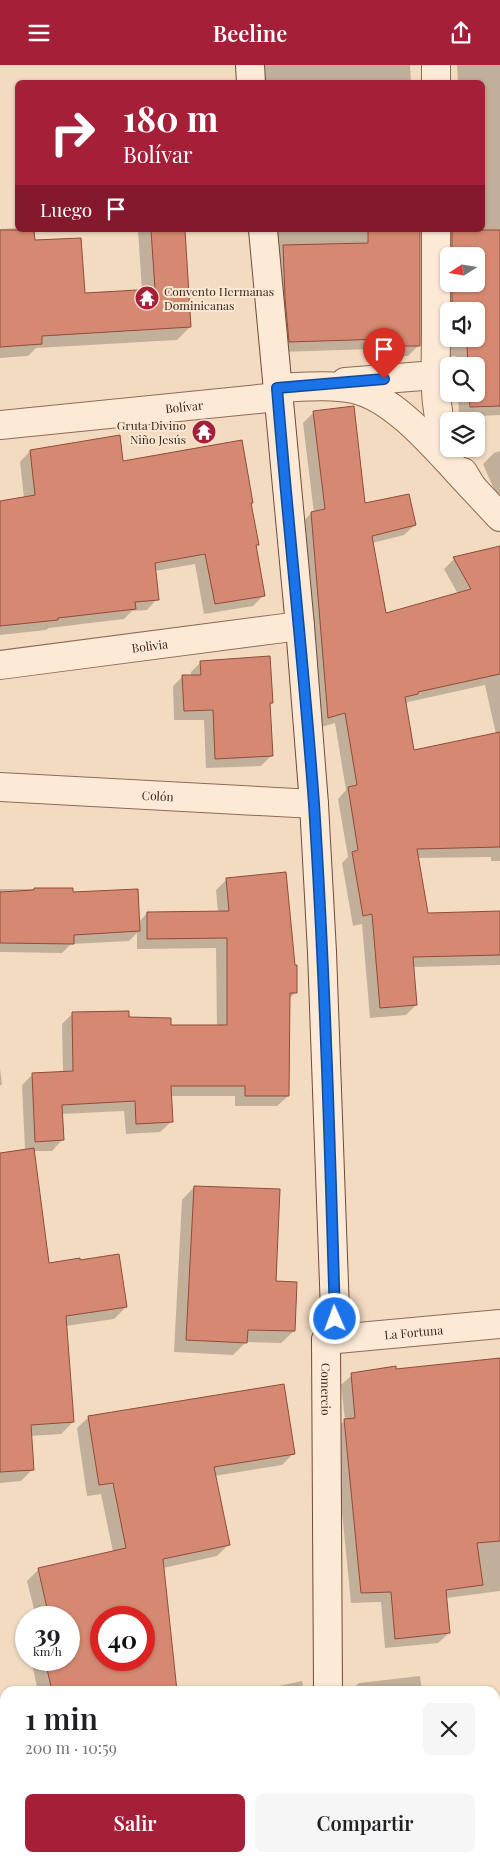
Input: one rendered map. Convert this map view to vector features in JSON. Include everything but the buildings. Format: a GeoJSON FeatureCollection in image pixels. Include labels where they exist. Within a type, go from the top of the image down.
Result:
{"type":"FeatureCollection","features":[{"type":"Feature","properties":{"kind":"street"},"geometry":{"type":"LineString","coordinates":[[250,65],[251,80]]}},
{"type":"Feature","properties":{"kind":"street"},"geometry":{"type":"LineString","coordinates":[[436,65],[436,80]]}},
{"type":"Feature","properties":{"kind":"street","name":"Comercio"},"geometry":{"type":"LineString","coordinates":[[263,232],[300,626],[314,804],[322,952],[331,1339],[328,1686]]}},
{"type":"Feature","properties":{"kind":"street"},"geometry":{"type":"LineString","coordinates":[[436,232],[436,375],[440,425]]}},
{"type":"Feature","properties":{"kind":"street","name":"Bolívar"},"geometry":{"type":"LineString","coordinates":[[0,425],[436,375]]}},
{"type":"Feature","properties":{"kind":"street"},"geometry":{"type":"LineString","coordinates":[[278,392],[339,387],[355,389],[373,395],[408,421],[500,517]]}},
{"type":"Feature","properties":{"kind":"street"},"geometry":{"type":"LineString","coordinates":[[454,457],[472,487]]}},
{"type":"Feature","properties":{"kind":"street","name":"Bolivia"},"geometry":{"type":"LineString","coordinates":[[0,665],[300,626]]}},
{"type":"Feature","properties":{"kind":"street","name":"Colón"},"geometry":{"type":"LineString","coordinates":[[0,787],[314,804]]}},
{"type":"Feature","properties":{"kind":"street","name":"La Fortuna"},"geometry":{"type":"LineString","coordinates":[[331,1339],[500,1324]]}},
{"type":"Feature","properties":{"kind":"place","name":"Convento Hermanas Dominicanas"},"geometry":{"type":"Point","coordinates":[147,298]}},
{"type":"Feature","properties":{"kind":"place","name":"Gruta Divino Niño Jesús"},"geometry":{"type":"Point","coordinates":[204,432]}},
{"type":"Feature","properties":{"kind":"route"},"geometry":{"type":"LineString","coordinates":[[335,1319],[322,952],[314,804],[300,626],[277,388],[384,379]]}}]}
